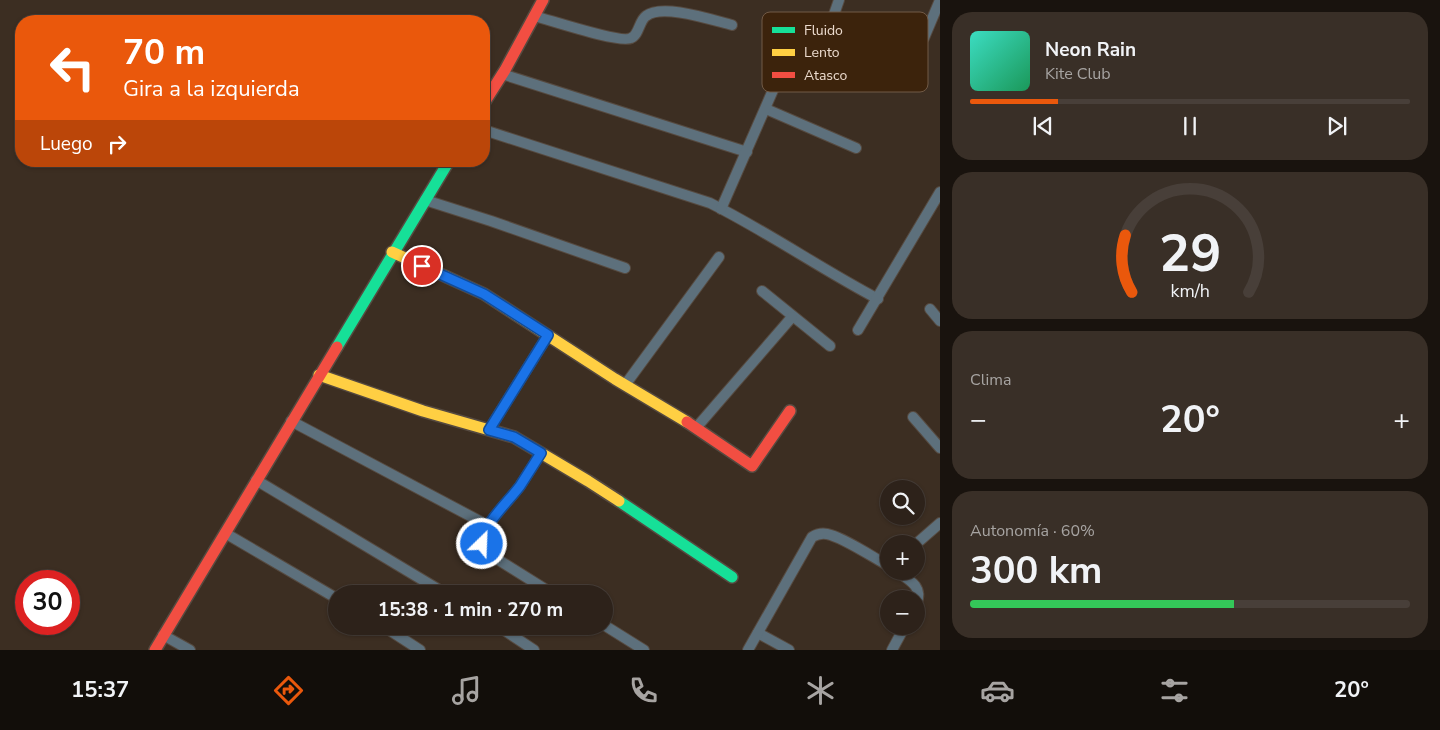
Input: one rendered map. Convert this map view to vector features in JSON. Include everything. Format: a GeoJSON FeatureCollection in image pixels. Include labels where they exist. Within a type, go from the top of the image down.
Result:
{"type":"FeatureCollection","features":[{"type":"Feature","properties":{"kind":"street"},"geometry":{"type":"LineString","coordinates":[[490,93],[543,0]]}},
{"type":"Feature","properties":{"kind":"street"},"geometry":{"type":"LineString","coordinates":[[835,12],[839,0]]}},
{"type":"Feature","properties":{"kind":"street"},"geometry":{"type":"LineString","coordinates":[[928,28],[940,0]]}},
{"type":"Feature","properties":{"kind":"street"},"geometry":{"type":"LineString","coordinates":[[534,16],[604,36],[624,39],[632,38],[646,15],[654,12],[675,12],[732,25]]}},
{"type":"Feature","properties":{"kind":"street"},"geometry":{"type":"LineString","coordinates":[[502,74],[747,152]]}},
{"type":"Feature","properties":{"kind":"street"},"geometry":{"type":"LineString","coordinates":[[721,209],[773,92]]}},
{"type":"Feature","properties":{"kind":"street"},"geometry":{"type":"LineString","coordinates":[[766,109],[856,148]]}},
{"type":"Feature","properties":{"kind":"street"},"geometry":{"type":"LineString","coordinates":[[490,132],[710,203],[878,299]]}},
{"type":"Feature","properties":{"kind":"street"},"geometry":{"type":"LineString","coordinates":[[155,650],[444,167]]}},
{"type":"Feature","properties":{"kind":"street"},"geometry":{"type":"LineString","coordinates":[[858,330],[940,192]]}},
{"type":"Feature","properties":{"kind":"street"},"geometry":{"type":"LineString","coordinates":[[425,200],[625,268]]}},
{"type":"Feature","properties":{"kind":"street"},"geometry":{"type":"LineString","coordinates":[[392,252],[484,294],[696,428],[752,466],[790,411]]}},
{"type":"Feature","properties":{"kind":"street"},"geometry":{"type":"LineString","coordinates":[[625,384],[719,257]]}},
{"type":"Feature","properties":{"kind":"street"},"geometry":{"type":"LineString","coordinates":[[762,291],[792,318],[830,346]]}},
{"type":"Feature","properties":{"kind":"street"},"geometry":{"type":"LineString","coordinates":[[930,309],[940,321]]}},
{"type":"Feature","properties":{"kind":"street"},"geometry":{"type":"LineString","coordinates":[[696,428],[792,318]]}},
{"type":"Feature","properties":{"kind":"street"},"geometry":{"type":"LineString","coordinates":[[489,430],[548,335]]}},
{"type":"Feature","properties":{"kind":"street"},"geometry":{"type":"LineString","coordinates":[[319,375],[423,411],[514,437],[588,480],[732,577]]}},
{"type":"Feature","properties":{"kind":"street"},"geometry":{"type":"LineString","coordinates":[[912,417],[940,448]]}},
{"type":"Feature","properties":{"kind":"street"},"geometry":{"type":"LineString","coordinates":[[291,421],[489,526]]}},
{"type":"Feature","properties":{"kind":"street"},"geometry":{"type":"LineString","coordinates":[[539,585],[489,554],[484,549],[482,539],[489,526],[520,486],[541,453]]}},
{"type":"Feature","properties":{"kind":"street"},"geometry":{"type":"LineString","coordinates":[[256,480],[431,585]]}},
{"type":"Feature","properties":{"kind":"street"},"geometry":{"type":"LineString","coordinates":[[925,536],[940,523]]}},
{"type":"Feature","properties":{"kind":"street"},"geometry":{"type":"LineString","coordinates":[[225,533],[328,593]]}},
{"type":"Feature","properties":{"kind":"street"},"geometry":{"type":"LineString","coordinates":[[748,650],[812,537],[816,534],[829,534],[880,561]]}},
{"type":"Feature","properties":{"kind":"street"},"geometry":{"type":"LineString","coordinates":[[909,580],[916,585],[918,590]]}},
{"type":"Feature","properties":{"kind":"street"},"geometry":{"type":"LineString","coordinates":[[613,631],[644,650]]}},
{"type":"Feature","properties":{"kind":"street"},"geometry":{"type":"LineString","coordinates":[[758,633],[789,650]]}},
{"type":"Feature","properties":{"kind":"street"},"geometry":{"type":"LineString","coordinates":[[397,635],[420,650]]}},
{"type":"Feature","properties":{"kind":"street"},"geometry":{"type":"LineString","coordinates":[[512,635],[534,650]]}},
{"type":"Feature","properties":{"kind":"street"},"geometry":{"type":"LineString","coordinates":[[892,650],[900,635]]}},
{"type":"Feature","properties":{"kind":"street"},"geometry":{"type":"LineString","coordinates":[[163,636],[190,650]]}},
{"type":"Feature","properties":{"kind":"traffic: fast"},"geometry":{"type":"LineString","coordinates":[[337,347],[445,167]]}},
{"type":"Feature","properties":{"kind":"traffic: fast"},"geometry":{"type":"LineString","coordinates":[[619,501],[732,577]]}},
{"type":"Feature","properties":{"kind":"traffic: slow"},"geometry":{"type":"LineString","coordinates":[[392,252],[484,294],[615,379],[687,422]]}},
{"type":"Feature","properties":{"kind":"traffic: slow"},"geometry":{"type":"LineString","coordinates":[[319,375],[423,411],[514,437],[619,501]]}},
{"type":"Feature","properties":{"kind":"traffic: jam"},"geometry":{"type":"LineString","coordinates":[[490,94],[543,0]]}},
{"type":"Feature","properties":{"kind":"traffic: jam"},"geometry":{"type":"LineString","coordinates":[[155,650],[337,347]]}},
{"type":"Feature","properties":{"kind":"traffic: jam"},"geometry":{"type":"LineString","coordinates":[[687,422],[752,466],[790,411]]}},
{"type":"Feature","properties":{"kind":"route"},"geometry":{"type":"LineString","coordinates":[[422,266],[484,294],[548,335],[489,430],[514,437],[541,453],[520,486],[489,526],[482,539],[482,544]]}}]}
